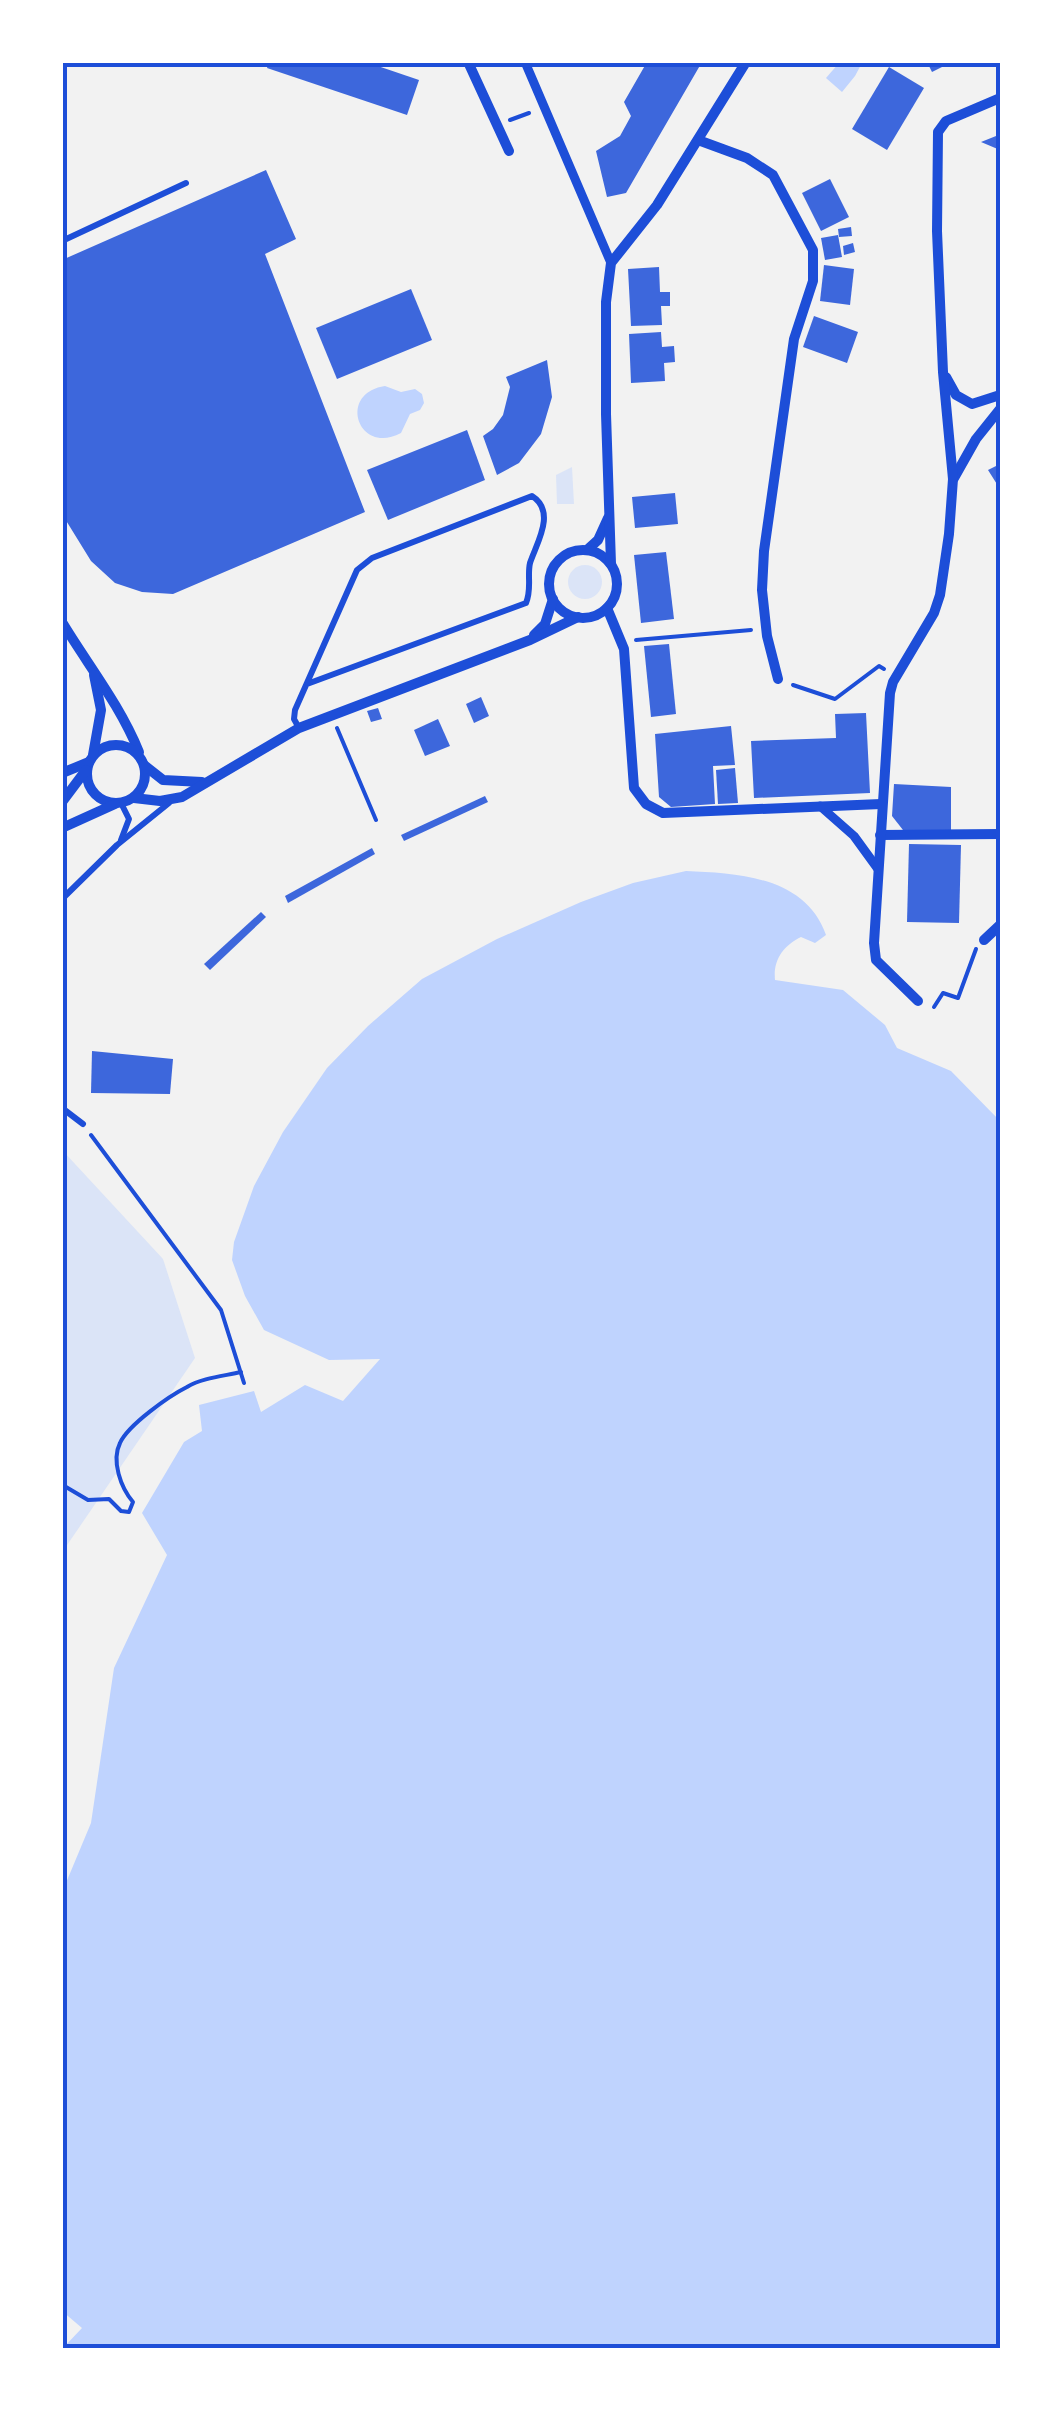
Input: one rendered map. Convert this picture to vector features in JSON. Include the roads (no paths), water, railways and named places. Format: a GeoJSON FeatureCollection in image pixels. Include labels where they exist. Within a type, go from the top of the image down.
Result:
{"type":"FeatureCollection","features":[{"type":"Feature","properties":{"kind":"street"},"geometry":{"type":"LineString","coordinates":[[468,62],[508,151]]}},
{"type":"Feature","properties":{"kind":"street"},"geometry":{"type":"LineString","coordinates":[[62,828],[134,798],[173,800],[298,728],[607,608],[617,582],[611,564],[606,302],[610,263],[525,62]]}},
{"type":"Feature","properties":{"kind":"street"},"geometry":{"type":"LineString","coordinates":[[610,263],[657,204],[746,62]]}},
{"type":"Feature","properties":{"kind":"street"},"geometry":{"type":"LineString","coordinates":[[918,1001],[876,960],[878,868],[890,693],[934,614],[940,595],[953,479],[943,372],[937,230],[938,132],[946,120],[1000,98]]}},
{"type":"Feature","properties":{"kind":"street"},"geometry":{"type":"LineString","coordinates":[[698,140],[747,158],[774,175],[813,250],[812,282],[794,339],[764,551],[766,629],[778,679]]}},
{"type":"Feature","properties":{"kind":"street"},"geometry":{"type":"LineString","coordinates":[[943,372],[962,401],[972,404],[1000,395]]}},
{"type":"Feature","properties":{"kind":"street"},"geometry":{"type":"LineString","coordinates":[[953,479],[976,438],[1000,409]]}},
{"type":"Feature","properties":{"kind":"street"},"geometry":{"type":"LineString","coordinates":[[587,550],[598,540],[610,514]]}},
{"type":"Feature","properties":{"kind":"street"},"geometry":{"type":"LineString","coordinates":[[578,618],[559,608],[553,599],[553,569],[567,554],[587,550],[611,564]]}},
{"type":"Feature","properties":{"kind":"street"},"geometry":{"type":"LineString","coordinates":[[530,640],[544,624],[553,599]]}},
{"type":"Feature","properties":{"kind":"street"},"geometry":{"type":"LineString","coordinates":[[607,608],[621,641],[634,788],[646,804],[663,812],[882,804]]}},
{"type":"Feature","properties":{"kind":"street"},"geometry":{"type":"LineString","coordinates":[[62,622],[106,687],[142,762],[144,783],[134,798]]}},
{"type":"Feature","properties":{"kind":"street"},"geometry":{"type":"LineString","coordinates":[[94,674],[100,710],[86,778],[94,794],[118,804]]}},
{"type":"Feature","properties":{"kind":"street"},"geometry":{"type":"LineString","coordinates":[[62,802],[100,749],[118,745],[134,751],[163,780],[202,782]]}},
{"type":"Feature","properties":{"kind":"street"},"geometry":{"type":"LineString","coordinates":[[62,773],[90,762]]}},
{"type":"Feature","properties":{"kind":"street"},"geometry":{"type":"LineString","coordinates":[[817,805],[854,836],[878,868]]}},
{"type":"Feature","properties":{"kind":"street"},"geometry":{"type":"LineString","coordinates":[[880,835],[1000,834]]}},
{"type":"Feature","properties":{"kind":"street"},"geometry":{"type":"LineString","coordinates":[[984,940],[1000,925]]}},
{"type":"Feature","properties":{"kind":"lane"},"geometry":{"type":"LineString","coordinates":[[62,241],[186,183]]}},
{"type":"Feature","properties":{"kind":"lane"},"geometry":{"type":"LineString","coordinates":[[298,728],[295,710],[306,684],[357,570],[372,558],[532,496],[538,499],[542,505],[543,536],[530,562],[526,602],[306,684]]}},
{"type":"Feature","properties":{"kind":"lane"},"geometry":{"type":"LineString","coordinates":[[62,899],[118,845],[173,800]]}},
{"type":"Feature","properties":{"kind":"lane"},"geometry":{"type":"LineString","coordinates":[[118,804],[129,820],[118,845]]}},
{"type":"Feature","properties":{"kind":"lane"},"geometry":{"type":"LineString","coordinates":[[62,1108],[82,1124]]}},
{"type":"Feature","properties":{"kind":"water"},"geometry":{"type":"Polygon","coordinates":[[[839,63],[862,63],[842,92],[826,78],[839,63]]]}},
{"type":"Feature","properties":{"kind":"water"},"geometry":{"type":"Polygon","coordinates":[[[385,386],[401,392],[415,389],[422,394],[424,403],[420,410],[410,414],[401,433],[386,438],[364,430],[358,410],[370,391],[385,386]]]}},
{"type":"Feature","properties":{"kind":"water"},"geometry":{"type":"Polygon","coordinates":[[[686,871],[768,882],[803,901],[826,935],[815,943],[801,937],[789,945],[780,954],[775,980],[843,990],[885,1025],[897,1048],[951,1071],[1000,1121],[1000,2348],[63,2348],[82,2328],[62,2311],[63,1890],[91,1823],[114,1668],[167,1555],[142,1513],[184,1442],[202,1431],[199,1405],[254,1391],[261,1412],[305,1385],[343,1401],[380,1359],[329,1360],[264,1330],[245,1296],[232,1260],[234,1242],[254,1186],[283,1132],[327,1068],[422,979],[497,939],[581,902],[633,883],[686,871]]]}}]}
